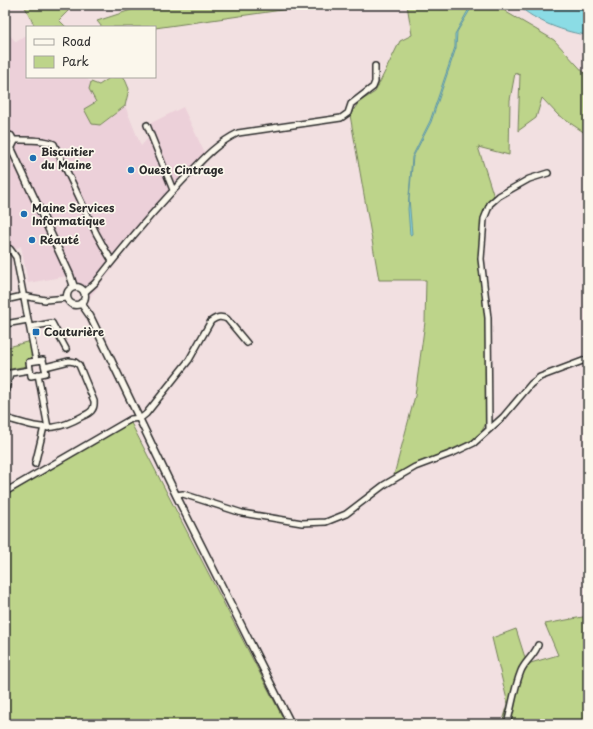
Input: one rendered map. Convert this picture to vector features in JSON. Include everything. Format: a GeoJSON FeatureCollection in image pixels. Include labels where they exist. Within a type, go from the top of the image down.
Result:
{"type":"FeatureCollection","features":[{"type":"Feature","properties":{"kind":"street"},"geometry":{"type":"LineString","coordinates":[[84,293],[95,283],[137,230],[215,147],[238,133],[340,118],[348,113],[351,104],[372,87],[375,82],[375,66]]}},
{"type":"Feature","properties":{"kind":"street"},"geometry":{"type":"LineString","coordinates":[[147,125],[173,190]]}},
{"type":"Feature","properties":{"kind":"street"},"geometry":{"type":"LineString","coordinates":[[5,135],[11,136],[14,140],[54,144],[96,232],[112,261]]}},
{"type":"Feature","properties":{"kind":"street"},"geometry":{"type":"LineString","coordinates":[[14,140],[13,144],[8,148],[70,275],[74,287]]}},
{"type":"Feature","properties":{"kind":"street"},"geometry":{"type":"LineString","coordinates":[[489,429],[488,318],[481,259],[484,219],[490,204],[499,196],[529,179],[548,173]]}},
{"type":"Feature","properties":{"kind":"street"},"geometry":{"type":"LineString","coordinates":[[10,249],[16,257],[36,361]]}},
{"type":"Feature","properties":{"kind":"street"},"geometry":{"type":"LineString","coordinates":[[74,287],[79,288],[84,293],[85,298],[79,305],[70,303],[67,298],[69,290],[74,287]]}},
{"type":"Feature","properties":{"kind":"street"},"geometry":{"type":"LineString","coordinates":[[5,300],[23,296],[45,300],[67,298]]}},
{"type":"Feature","properties":{"kind":"street"},"geometry":{"type":"LineString","coordinates":[[81,303],[90,316],[176,495],[291,724]]}},
{"type":"Feature","properties":{"kind":"street"},"geometry":{"type":"LineString","coordinates":[[5,492],[132,419],[144,416],[189,360],[211,321],[216,317],[227,319],[247,343]]}},
{"type":"Feature","properties":{"kind":"street"},"geometry":{"type":"LineString","coordinates":[[5,324],[28,320]]}},
{"type":"Feature","properties":{"kind":"street"},"geometry":{"type":"LineString","coordinates":[[30,327],[52,323],[66,350]]}},
{"type":"Feature","properties":{"kind":"street"},"geometry":{"type":"LineString","coordinates":[[176,495],[183,494],[242,513],[302,523],[326,522],[346,514],[384,485],[415,467],[474,443],[503,417],[531,384],[540,377],[588,359]]}},
{"type":"Feature","properties":{"kind":"street"},"geometry":{"type":"LineString","coordinates":[[43,360],[45,366],[46,373],[31,376],[29,362],[43,360]]}},
{"type":"Feature","properties":{"kind":"street"},"geometry":{"type":"LineString","coordinates":[[5,418],[46,427],[55,427],[67,424],[91,412],[95,406],[94,401],[79,365],[76,362],[68,361],[45,366]]}},
{"type":"Feature","properties":{"kind":"street"},"geometry":{"type":"LineString","coordinates":[[5,393],[8,374],[30,370]]}},
{"type":"Feature","properties":{"kind":"street"},"geometry":{"type":"LineString","coordinates":[[34,464],[46,427],[38,374]]}},
{"type":"Feature","properties":{"kind":"street"},"geometry":{"type":"LineString","coordinates":[[507,724],[521,670],[537,650],[538,645]]}},
{"type":"Feature","properties":{"kind":"shaded area"},"geometry":{"type":"Polygon","coordinates":[[[5,30],[16,42],[26,36],[26,78],[86,78],[91,82],[89,89],[96,102],[101,125],[125,106],[141,146],[148,138],[143,127],[183,107],[207,158],[131,244],[87,301],[73,275],[28,283],[21,246],[5,253],[5,30]]]}},
{"type":"Feature","properties":{"kind":"green space"},"geometry":{"type":"Polygon","coordinates":[[[24,5],[74,5],[59,20],[65,26],[34,26],[24,5]]]}},
{"type":"Feature","properties":{"kind":"green space"},"geometry":{"type":"Polygon","coordinates":[[[131,5],[303,5],[303,7],[156,28],[156,26],[101,26],[97,21],[134,9],[131,5]]]}},
{"type":"Feature","properties":{"kind":"green space"},"geometry":{"type":"Polygon","coordinates":[[[407,5],[500,5],[506,12],[554,40],[588,77],[588,135],[558,115],[542,98],[536,118],[518,131],[520,75],[515,73],[510,100],[509,155],[478,147],[494,197],[482,215],[480,258],[487,329],[488,419],[479,437],[394,475],[415,396],[425,322],[426,280],[379,280],[350,115],[359,102],[375,92],[400,41],[412,35],[407,5]]]}},
{"type":"Feature","properties":{"kind":"green space"},"geometry":{"type":"Polygon","coordinates":[[[124,78],[129,89],[125,106],[100,125],[92,124],[84,109],[96,102],[89,89],[91,82],[99,85],[108,79],[124,78]]]}},
{"type":"Feature","properties":{"kind":"green space"},"geometry":{"type":"Polygon","coordinates":[[[30,341],[32,358],[26,360],[27,366],[5,370],[5,348],[30,341]]]}},
{"type":"Feature","properties":{"kind":"green space"},"geometry":{"type":"Polygon","coordinates":[[[131,423],[286,724],[5,724],[5,496],[131,423]]]}},
{"type":"Feature","properties":{"kind":"green space"},"geometry":{"type":"Polygon","coordinates":[[[588,616],[588,724],[502,724],[508,704],[492,638],[516,629],[527,664],[558,655],[545,624],[588,616]]]}},
{"type":"Feature","properties":{"kind":"water"},"geometry":{"type":"Polygon","coordinates":[[[471,5],[473,5],[457,32],[456,48],[431,122],[413,157],[409,198],[412,234],[410,235],[408,209],[412,157],[430,121],[455,47],[455,34],[471,5]]]}},
{"type":"Feature","properties":{"kind":"water"},"geometry":{"type":"Polygon","coordinates":[[[518,5],[588,5],[588,35],[570,32],[541,21],[518,5]]]}},
{"type":"Feature","properties":{"kind":"place","name":"Biscuitier du Maine"},"geometry":{"type":"Point","coordinates":[33,158]}},
{"type":"Feature","properties":{"kind":"place","name":"Ouest Cintrage"},"geometry":{"type":"Point","coordinates":[131,170]}},
{"type":"Feature","properties":{"kind":"place","name":"Maine Services Informatique"},"geometry":{"type":"Point","coordinates":[24,214]}},
{"type":"Feature","properties":{"kind":"place","name":"Réauté"},"geometry":{"type":"Point","coordinates":[32,240]}},
{"type":"Feature","properties":{"kind":"place","name":"Couturière"},"geometry":{"type":"Point","coordinates":[36,332]}}]}
